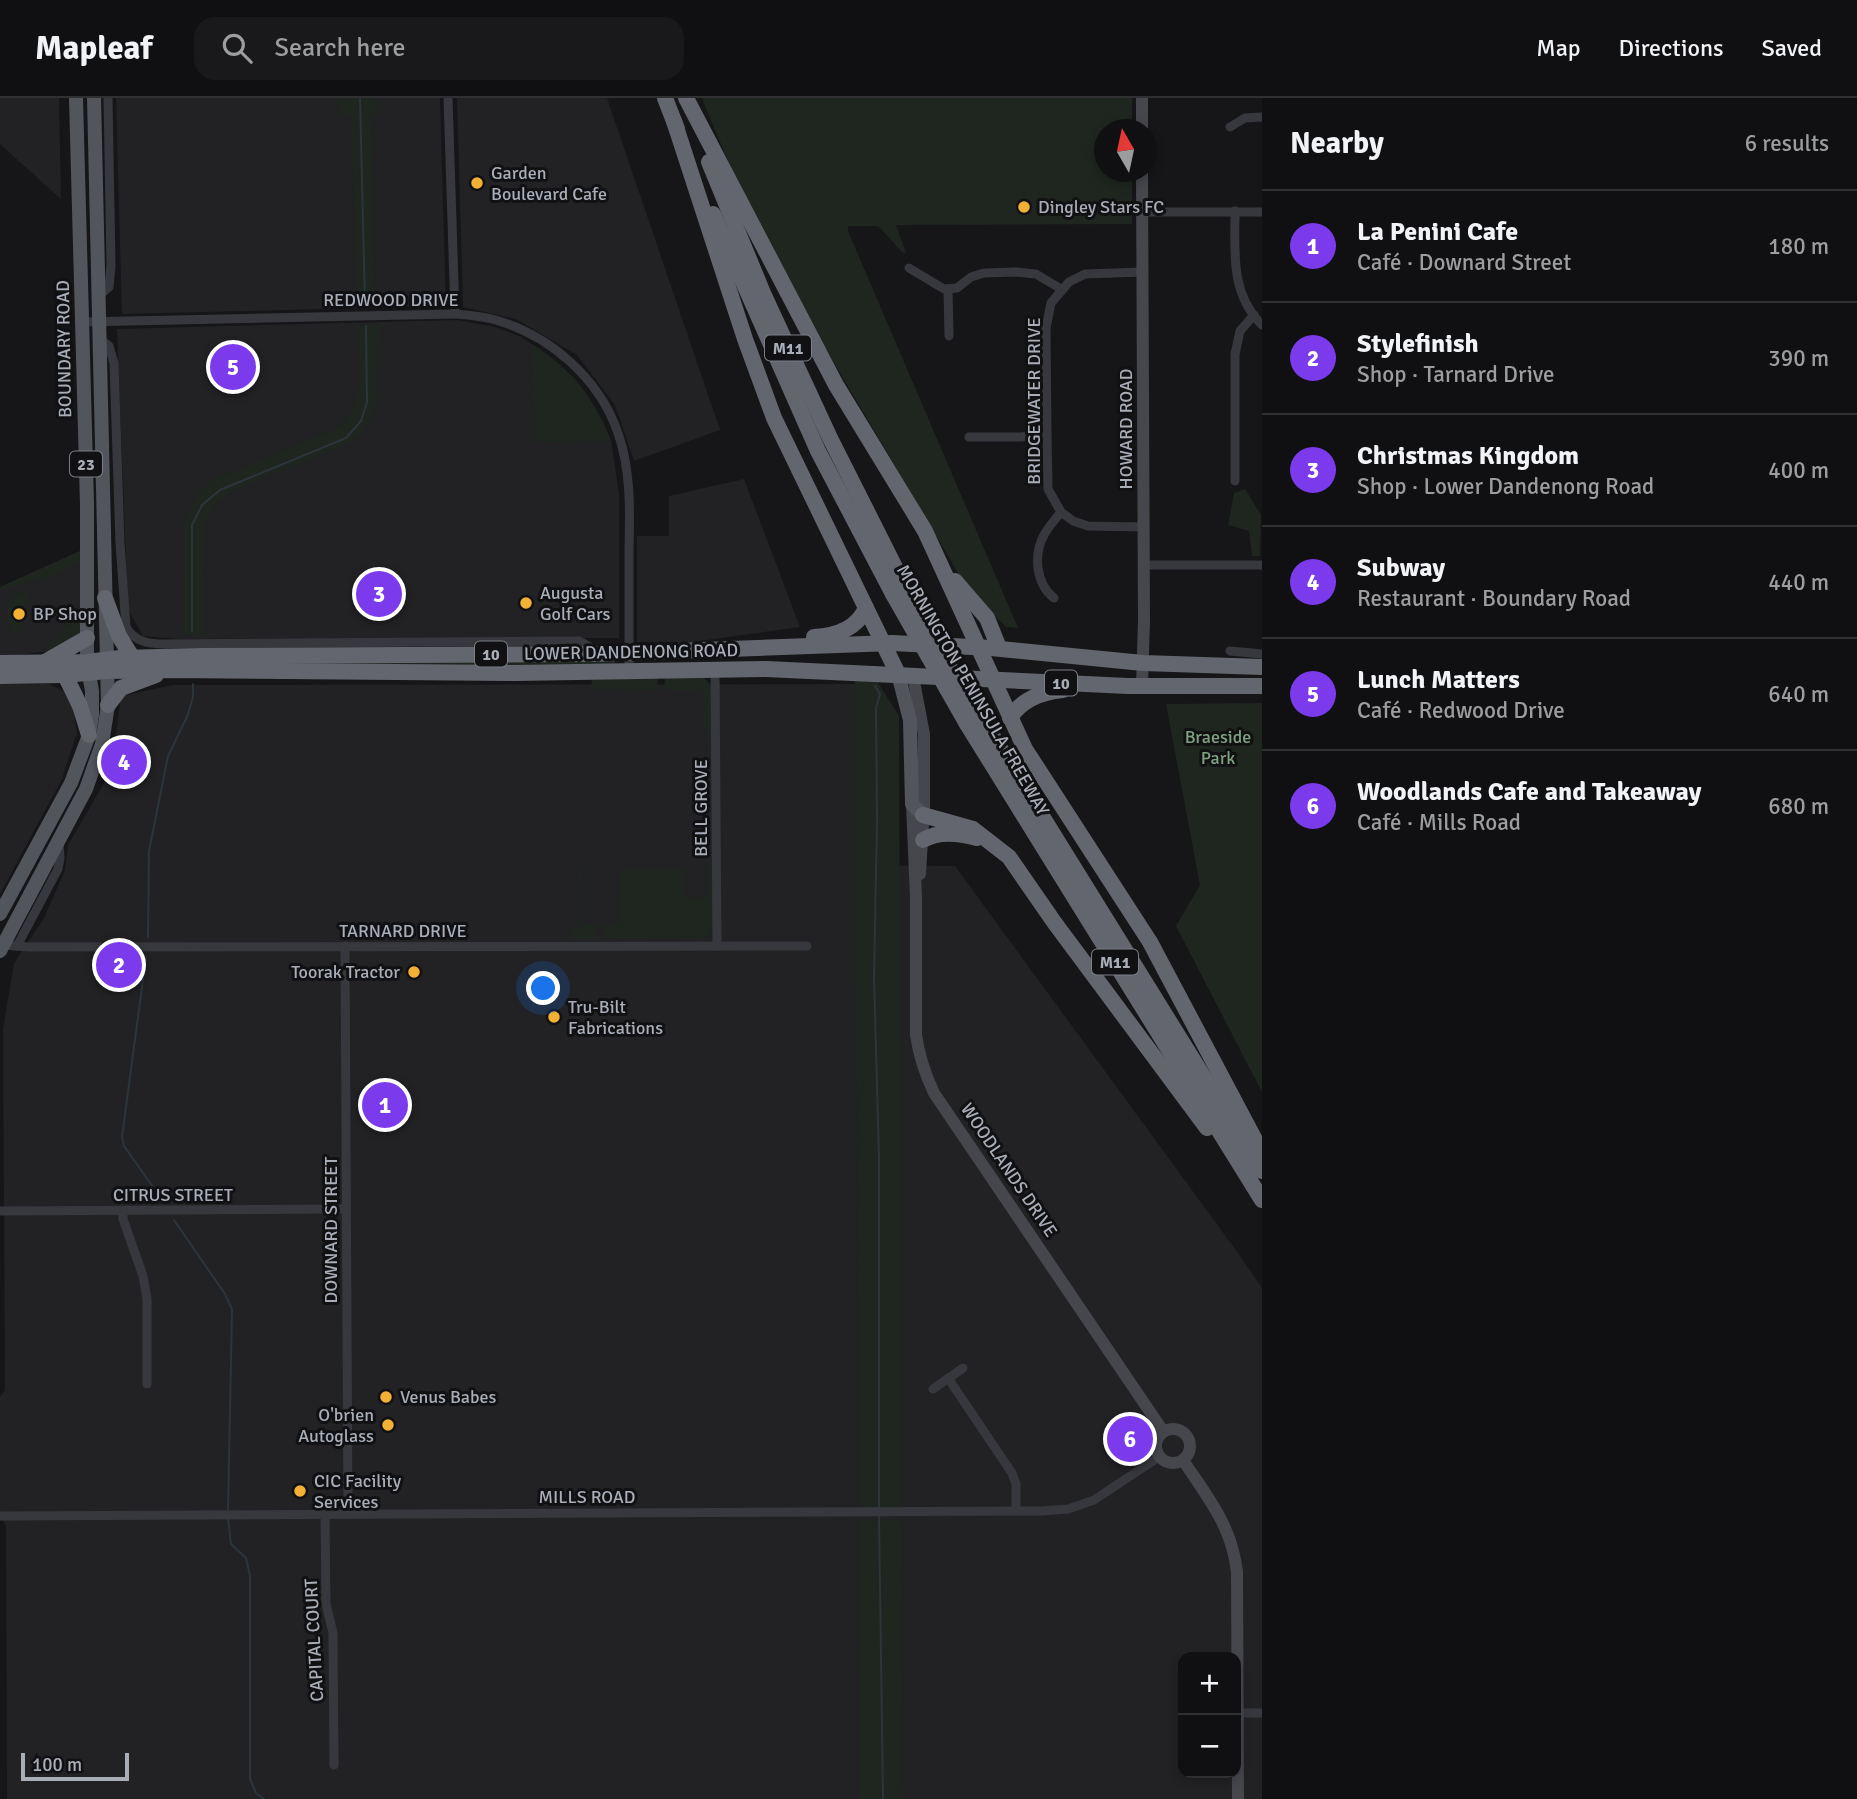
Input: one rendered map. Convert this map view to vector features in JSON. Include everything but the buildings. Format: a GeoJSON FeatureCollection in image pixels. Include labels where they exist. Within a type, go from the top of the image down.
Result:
{"type":"FeatureCollection","features":[{"type":"Feature","properties":{"kind":"highway","name":"MORNINGTON PENINSULA FREEWAY"},"geometry":{"type":"LineString","coordinates":[[665,98],[689,161],[818,452],[975,723],[1262,1201]]}},
{"type":"Feature","properties":{"kind":"highway","name":"MORNINGTON PENINSULA FREEWAY"},"geometry":{"type":"LineString","coordinates":[[684,98],[769,305],[900,593]]}},
{"type":"Feature","properties":{"kind":"highway"},"geometry":{"type":"LineString","coordinates":[[684,98],[836,385],[931,544],[961,588],[985,615],[999,648]]}},
{"type":"Feature","properties":{"kind":"highway"},"geometry":{"type":"LineString","coordinates":[[674,121],[770,410],[821,519],[884,643],[902,672]]}},
{"type":"Feature","properties":{"kind":"highway"},"geometry":{"type":"LineString","coordinates":[[931,544],[1035,767],[1150,942],[1262,1153]]}},
{"type":"Feature","properties":{"kind":"highway"},"geometry":{"type":"LineString","coordinates":[[105,598],[120,636],[132,657]]}},
{"type":"Feature","properties":{"kind":"highway"},"geometry":{"type":"LineString","coordinates":[[739,650],[776,640],[839,633],[855,623],[866,608]]}},
{"type":"Feature","properties":{"kind":"highway"},"geometry":{"type":"LineString","coordinates":[[43,663],[87,638]]}},
{"type":"Feature","properties":{"kind":"highway","name":"LOWER DANDENONG ROAD"},"geometry":{"type":"LineString","coordinates":[[0,676],[65,675],[132,657],[593,654],[884,643],[999,648],[1143,663],[1262,667]]}},
{"type":"Feature","properties":{"kind":"highway"},"geometry":{"type":"LineString","coordinates":[[719,651],[902,672]]}},
{"type":"Feature","properties":{"kind":"highway","name":"LOWER DANDENONG ROAD"},"geometry":{"type":"LineString","coordinates":[[0,663],[43,663],[88,668]]}},
{"type":"Feature","properties":{"kind":"highway","name":"LOWER DANDENONG ROAD"},"geometry":{"type":"LineString","coordinates":[[106,665],[172,670],[902,672],[993,680],[1135,686],[1262,686]]}},
{"type":"Feature","properties":{"kind":"highway"},"geometry":{"type":"LineString","coordinates":[[108,705],[121,688],[172,670]]}},
{"type":"Feature","properties":{"kind":"highway"},"geometry":{"type":"LineString","coordinates":[[65,675],[80,706],[89,735]]}},
{"type":"Feature","properties":{"kind":"highway"},"geometry":{"type":"LineString","coordinates":[[1010,718],[1023,703],[1043,693],[1135,686]]}},
{"type":"Feature","properties":{"kind":"highway","name":"MORNINGTON PENINSULA FREEWAY"},"geometry":{"type":"LineString","coordinates":[[975,723],[1262,1171]]}},
{"type":"Feature","properties":{"kind":"highway"},"geometry":{"type":"LineString","coordinates":[[918,809],[973,828],[998,847],[1017,868],[1262,1201]]}},
{"type":"Feature","properties":{"kind":"highway"},"geometry":{"type":"LineString","coordinates":[[923,840],[937,835],[955,834],[975,837],[998,847]]}},
{"type":"Feature","properties":{"kind":"main road","name":"BOUNDARY ROAD"},"geometry":{"type":"LineString","coordinates":[[0,914],[71,783],[89,735],[92,715],[87,638],[76,98]]}},
{"type":"Feature","properties":{"kind":"main road","name":"BOUNDARY ROAD"},"geometry":{"type":"LineString","coordinates":[[5,947],[95,766],[102,744],[108,705],[94,98]]}},
{"type":"Feature","properties":{"kind":"main road","name":"WOODLANDS DRIVE"},"geometry":{"type":"LineString","coordinates":[[902,672],[910,720],[918,809]]}},
{"type":"Feature","properties":{"kind":"street"},"geometry":{"type":"LineString","coordinates":[[99,296],[109,287],[111,265],[108,98]]}},
{"type":"Feature","properties":{"kind":"street"},"geometry":{"type":"LineString","coordinates":[[448,98],[455,314]]}},
{"type":"Feature","properties":{"kind":"street"},"geometry":{"type":"LineString","coordinates":[[1142,98],[1142,119]]}},
{"type":"Feature","properties":{"kind":"street"},"geometry":{"type":"LineString","coordinates":[[1230,127],[1245,118],[1262,117]]}},
{"type":"Feature","properties":{"kind":"street","name":"HOWARD ROAD"},"geometry":{"type":"LineString","coordinates":[[1135,686],[1143,663],[1142,182]]}},
{"type":"Feature","properties":{"kind":"street"},"geometry":{"type":"LineString","coordinates":[[1235,211],[1237,281],[1244,300],[1262,325]]}},
{"type":"Feature","properties":{"kind":"street"},"geometry":{"type":"LineString","coordinates":[[1142,212],[1262,212]]}},
{"type":"Feature","properties":{"kind":"street"},"geometry":{"type":"LineString","coordinates":[[909,268],[939,288],[948,290],[957,288],[977,275],[990,272],[1030,273],[1043,277],[1061,289],[1084,274],[1143,272]]}},
{"type":"Feature","properties":{"kind":"street","name":"BRIDGEWATER DRIVE"},"geometry":{"type":"LineString","coordinates":[[1061,289],[1051,303],[1047,315],[1048,489],[1061,512]]}},
{"type":"Feature","properties":{"kind":"street"},"geometry":{"type":"LineString","coordinates":[[948,290],[949,336]]}},
{"type":"Feature","properties":{"kind":"street","name":"REDWOOD DRIVE"},"geometry":{"type":"LineString","coordinates":[[82,322],[455,314],[492,319],[525,331],[554,348],[577,368],[601,398],[618,432],[627,467],[630,501],[629,672]]}},
{"type":"Feature","properties":{"kind":"street"},"geometry":{"type":"LineString","coordinates":[[1235,481],[1235,354],[1240,331],[1254,315]]}},
{"type":"Feature","properties":{"kind":"street","name":"BOUNDARY ROAD"},"geometry":{"type":"LineString","coordinates":[[100,339],[109,346],[114,363],[120,543],[126,627],[137,640]]}},
{"type":"Feature","properties":{"kind":"street"},"geometry":{"type":"LineString","coordinates":[[969,437],[1047,434]]}},
{"type":"Feature","properties":{"kind":"street"},"geometry":{"type":"LineString","coordinates":[[1054,598],[1043,584],[1038,556],[1044,534],[1061,512],[1073,522],[1088,526],[1144,527]]}},
{"type":"Feature","properties":{"kind":"street"},"geometry":{"type":"LineString","coordinates":[[105,565],[120,543]]}},
{"type":"Feature","properties":{"kind":"street"},"geometry":{"type":"LineString","coordinates":[[1144,565],[1262,565]]}},
{"type":"Feature","properties":{"kind":"street","name":"LOWER DANDENONG ROAD"},"geometry":{"type":"LineString","coordinates":[[137,640],[152,644],[579,641],[590,647],[593,654]]}},
{"type":"Feature","properties":{"kind":"street"},"geometry":{"type":"LineString","coordinates":[[159,657],[177,644]]}},
{"type":"Feature","properties":{"kind":"street","name":"LOWER DANDENONG ROAD"},"geometry":{"type":"LineString","coordinates":[[1230,652],[1262,654]]}},
{"type":"Feature","properties":{"kind":"street","name":"LOWER DANDENONG ROAD"},"geometry":{"type":"LineString","coordinates":[[1222,667],[1249,654]]}},
{"type":"Feature","properties":{"kind":"street","name":"BELL GROVE"},"geometry":{"type":"LineString","coordinates":[[715,670],[717,946]]}},
{"type":"Feature","properties":{"kind":"street","name":"WOODLANDS DRIVE"},"geometry":{"type":"LineString","coordinates":[[916,898],[923,840],[918,809]]}},
{"type":"Feature","properties":{"kind":"street","name":"WOODLANDS DRIVE"},"geometry":{"type":"LineString","coordinates":[[918,809],[912,849],[916,898],[916,1035],[925,1076],[1163,1432]]}},
{"type":"Feature","properties":{"kind":"street","name":"DOWNARD STREET"},"geometry":{"type":"LineString","coordinates":[[345,946],[348,1513]]}},
{"type":"Feature","properties":{"kind":"street","name":"TARNARD DRIVE"},"geometry":{"type":"LineString","coordinates":[[5,947],[807,946]]}},
{"type":"Feature","properties":{"kind":"street","name":"CITRUS STREET"},"geometry":{"type":"LineString","coordinates":[[0,1211],[346,1209]]}},
{"type":"Feature","properties":{"kind":"street"},"geometry":{"type":"LineString","coordinates":[[123,1211],[143,1276],[147,1299],[148,1384]]}},
{"type":"Feature","properties":{"kind":"street"},"geometry":{"type":"LineString","coordinates":[[933,1389],[963,1368]]}},
{"type":"Feature","properties":{"kind":"street"},"geometry":{"type":"LineString","coordinates":[[948,1378],[1012,1473],[1016,1484],[1016,1511]]}},
{"type":"Feature","properties":{"kind":"street"},"geometry":{"type":"LineString","coordinates":[[1173,1428],[1188,1436],[1190,1452],[1183,1460],[1173,1463],[1159,1457],[1156,1441],[1163,1432],[1173,1428]]}},
{"type":"Feature","properties":{"kind":"street","name":"MILLS ROAD"},"geometry":{"type":"LineString","coordinates":[[0,1516],[897,1513],[1068,1509],[1094,1500],[1159,1457]]}},
{"type":"Feature","properties":{"kind":"street"},"geometry":{"type":"LineString","coordinates":[[1183,1460],[1220,1514],[1235,1552],[1238,1652]]}},
{"type":"Feature","properties":{"kind":"street","name":"CAPITAL COURT"},"geometry":{"type":"LineString","coordinates":[[326,1514],[326,1604],[333,1633],[334,1765]]}},
{"type":"Feature","properties":{"kind":"street"},"geometry":{"type":"LineString","coordinates":[[1241,1713],[1262,1713]]}},
{"type":"Feature","properties":{"kind":"street"},"geometry":{"type":"LineString","coordinates":[[1238,1715],[1238,1799]]}},
{"type":"Feature","properties":{"kind":"shaded area"},"geometry":{"type":"Polygon","coordinates":[[[0,98],[59,98],[61,199],[0,144],[0,98]]]}},
{"type":"Feature","properties":{"kind":"shaded area"},"geometry":{"type":"Polygon","coordinates":[[[116,98],[440,98],[446,306],[122,314],[116,98]]]}},
{"type":"Feature","properties":{"kind":"shaded area"},"geometry":{"type":"Polygon","coordinates":[[[457,98],[607,98],[720,430],[634,461],[615,405],[577,355],[516,319],[463,307],[457,98]]]}},
{"type":"Feature","properties":{"kind":"shaded area"},"geometry":{"type":"Polygon","coordinates":[[[457,320],[495,327],[519,336],[547,354],[575,379],[602,420],[611,441],[619,494],[619,638],[177,639],[143,636],[128,609],[117,329],[457,320]]]}},
{"type":"Feature","properties":{"kind":"shaded area"},"geometry":{"type":"Polygon","coordinates":[[[744,479],[800,627],[693,642],[637,642],[637,536],[669,536],[669,496],[744,479]]]}},
{"type":"Feature","properties":{"kind":"shaded area"},"geometry":{"type":"Polygon","coordinates":[[[80,551],[81,629],[50,651],[0,657],[0,587],[80,551]]]}},
{"type":"Feature","properties":{"kind":"shaded area"},"geometry":{"type":"Polygon","coordinates":[[[0,684],[49,684],[63,691],[73,708],[77,733],[62,779],[0,894],[0,684]]]}},
{"type":"Feature","properties":{"kind":"shaded area"},"geometry":{"type":"Polygon","coordinates":[[[860,684],[860,865],[955,866],[1262,1288],[1262,1799],[7,1799],[6,1526],[0,1515],[0,1397],[5,1390],[3,1029],[14,963],[44,918],[65,870],[68,845],[111,771],[121,696],[173,685],[860,684]]]}},
{"type":"Feature","properties":{"kind":"green space"},"geometry":{"type":"Polygon","coordinates":[[[338,98],[377,98],[377,115],[371,115],[375,305],[357,305],[351,115],[339,115],[338,98]]]}},
{"type":"Feature","properties":{"kind":"green space"},"geometry":{"type":"Polygon","coordinates":[[[702,98],[1132,98],[1132,119],[1094,119],[1094,182],[1132,182],[1132,224],[896,225],[906,253],[878,226],[848,226],[1018,628],[1006,627],[966,587],[779,265],[702,98]]]}},
{"type":"Feature","properties":{"kind":"green space"},"geometry":{"type":"Polygon","coordinates":[[[357,325],[380,325],[376,405],[369,424],[347,444],[233,491],[213,506],[204,526],[203,635],[183,635],[184,525],[198,493],[215,479],[333,430],[344,421],[352,410],[358,384],[357,325]]]}},
{"type":"Feature","properties":{"kind":"green space"},"geometry":{"type":"Polygon","coordinates":[[[532,344],[570,374],[580,386],[598,412],[611,441],[535,442],[532,344]]]}},
{"type":"Feature","properties":{"kind":"green space"},"geometry":{"type":"Polygon","coordinates":[[[1245,489],[1261,515],[1260,556],[1252,556],[1249,531],[1228,525],[1234,493],[1245,489]]]}},
{"type":"Feature","properties":{"kind":"green space"},"geometry":{"type":"Polygon","coordinates":[[[80,551],[80,563],[57,575],[0,590],[0,587],[80,551]]]}},
{"type":"Feature","properties":{"kind":"green space"},"geometry":{"type":"Polygon","coordinates":[[[30,591],[25,607],[19,606],[14,620],[25,626],[24,629],[12,632],[7,620],[8,602],[16,594],[30,591]]]}},
{"type":"Feature","properties":{"kind":"green space"},"geometry":{"type":"Polygon","coordinates":[[[71,607],[76,608],[81,616],[80,634],[50,651],[45,645],[61,636],[65,627],[69,627],[74,611],[71,607]]]}},
{"type":"Feature","properties":{"kind":"green space"},"geometry":{"type":"Polygon","coordinates":[[[258,659],[615,660],[615,664],[325,669],[258,659]]]}},
{"type":"Feature","properties":{"kind":"green space"},"geometry":{"type":"Polygon","coordinates":[[[592,678],[657,678],[658,688],[591,689],[592,678]]]}},
{"type":"Feature","properties":{"kind":"green space"},"geometry":{"type":"Polygon","coordinates":[[[665,678],[705,678],[711,687],[711,745],[707,745],[707,729],[703,728],[703,690],[664,688],[665,678]]]}},
{"type":"Feature","properties":{"kind":"green space"},"geometry":{"type":"Polygon","coordinates":[[[855,680],[877,681],[899,716],[902,1507],[898,1508],[859,1507],[855,680]]]}},
{"type":"Feature","properties":{"kind":"green space","name":"Braeside Park"},"geometry":{"type":"Polygon","coordinates":[[[1262,703],[1262,1092],[1176,926],[1200,885],[1166,704],[1262,703]]]}},
{"type":"Feature","properties":{"kind":"green space"},"geometry":{"type":"Polygon","coordinates":[[[579,858],[582,858],[583,924],[598,925],[598,936],[595,939],[571,937],[572,929],[580,928],[579,858]]]}},
{"type":"Feature","properties":{"kind":"green space"},"geometry":{"type":"Polygon","coordinates":[[[707,859],[712,859],[713,927],[709,935],[701,938],[605,938],[604,924],[619,924],[620,869],[683,869],[684,897],[707,898],[707,859]]]}},
{"type":"Feature","properties":{"kind":"green space"},"geometry":{"type":"Polygon","coordinates":[[[859,1520],[902,1520],[903,1799],[860,1799],[859,1520]]]}},
{"type":"Feature","properties":{"kind":"waterway"},"geometry":{"type":"LineString","coordinates":[[360,98],[365,304]]}},
{"type":"Feature","properties":{"kind":"waterway"},"geometry":{"type":"LineString","coordinates":[[192,631],[192,525],[202,505],[220,490],[346,438],[361,421],[367,402],[366,326]]}},
{"type":"Feature","properties":{"kind":"waterway"},"geometry":{"type":"LineString","coordinates":[[148,937],[149,851],[168,756],[187,717],[193,697],[193,684]]}},
{"type":"Feature","properties":{"kind":"waterway"},"geometry":{"type":"LineString","coordinates":[[875,686],[880,694],[876,708],[874,977],[879,1158],[879,1508]]}},
{"type":"Feature","properties":{"kind":"waterway"},"geometry":{"type":"LineString","coordinates":[[146,957],[122,1137],[124,1146],[162,1200]]}},
{"type":"Feature","properties":{"kind":"waterway"},"geometry":{"type":"LineString","coordinates":[[174,1220],[225,1294],[232,1309],[228,1510]]}},
{"type":"Feature","properties":{"kind":"waterway"},"geometry":{"type":"LineString","coordinates":[[879,1514],[883,1799]]}},
{"type":"Feature","properties":{"kind":"waterway"},"geometry":{"type":"LineString","coordinates":[[228,1519],[231,1544],[246,1558],[250,1576],[250,1779],[256,1793],[264,1799]]}},
{"type":"Feature","properties":{"kind":"place","name":"Garden Boulevard Cafe"},"geometry":{"type":"Point","coordinates":[477,183]}},
{"type":"Feature","properties":{"kind":"place","name":"Dingley Stars FC"},"geometry":{"type":"Point","coordinates":[1024,207]}},
{"type":"Feature","properties":{"kind":"place","name":"Lunch Matters"},"geometry":{"type":"Point","coordinates":[233,367]}},
{"type":"Feature","properties":{"kind":"place","name":"Christmas Kingdom"},"geometry":{"type":"Point","coordinates":[379,594]}},
{"type":"Feature","properties":{"kind":"place","name":"Augusta Golf Cars"},"geometry":{"type":"Point","coordinates":[526,603]}},
{"type":"Feature","properties":{"kind":"place","name":"BP Shop"},"geometry":{"type":"Point","coordinates":[19,614]}},
{"type":"Feature","properties":{"kind":"place","name":"Subway"},"geometry":{"type":"Point","coordinates":[124,762]}},
{"type":"Feature","properties":{"kind":"place","name":"Stylefinish"},"geometry":{"type":"Point","coordinates":[119,965]}},
{"type":"Feature","properties":{"kind":"place","name":"Toorak Tractor"},"geometry":{"type":"Point","coordinates":[414,972]}},
{"type":"Feature","properties":{"kind":"place","name":"Tru-Bilt Fabrications"},"geometry":{"type":"Point","coordinates":[554,1017]}},
{"type":"Feature","properties":{"kind":"place","name":"La Penini Cafe"},"geometry":{"type":"Point","coordinates":[385,1105]}},
{"type":"Feature","properties":{"kind":"place","name":"Venus Babes"},"geometry":{"type":"Point","coordinates":[386,1397]}},
{"type":"Feature","properties":{"kind":"place","name":"O'brien Autoglass"},"geometry":{"type":"Point","coordinates":[388,1425]}},
{"type":"Feature","properties":{"kind":"place","name":"Woodlands Cafe and Takeaway"},"geometry":{"type":"Point","coordinates":[1130,1439]}},
{"type":"Feature","properties":{"kind":"place","name":"CIC Facility Services"},"geometry":{"type":"Point","coordinates":[300,1491]}}]}
